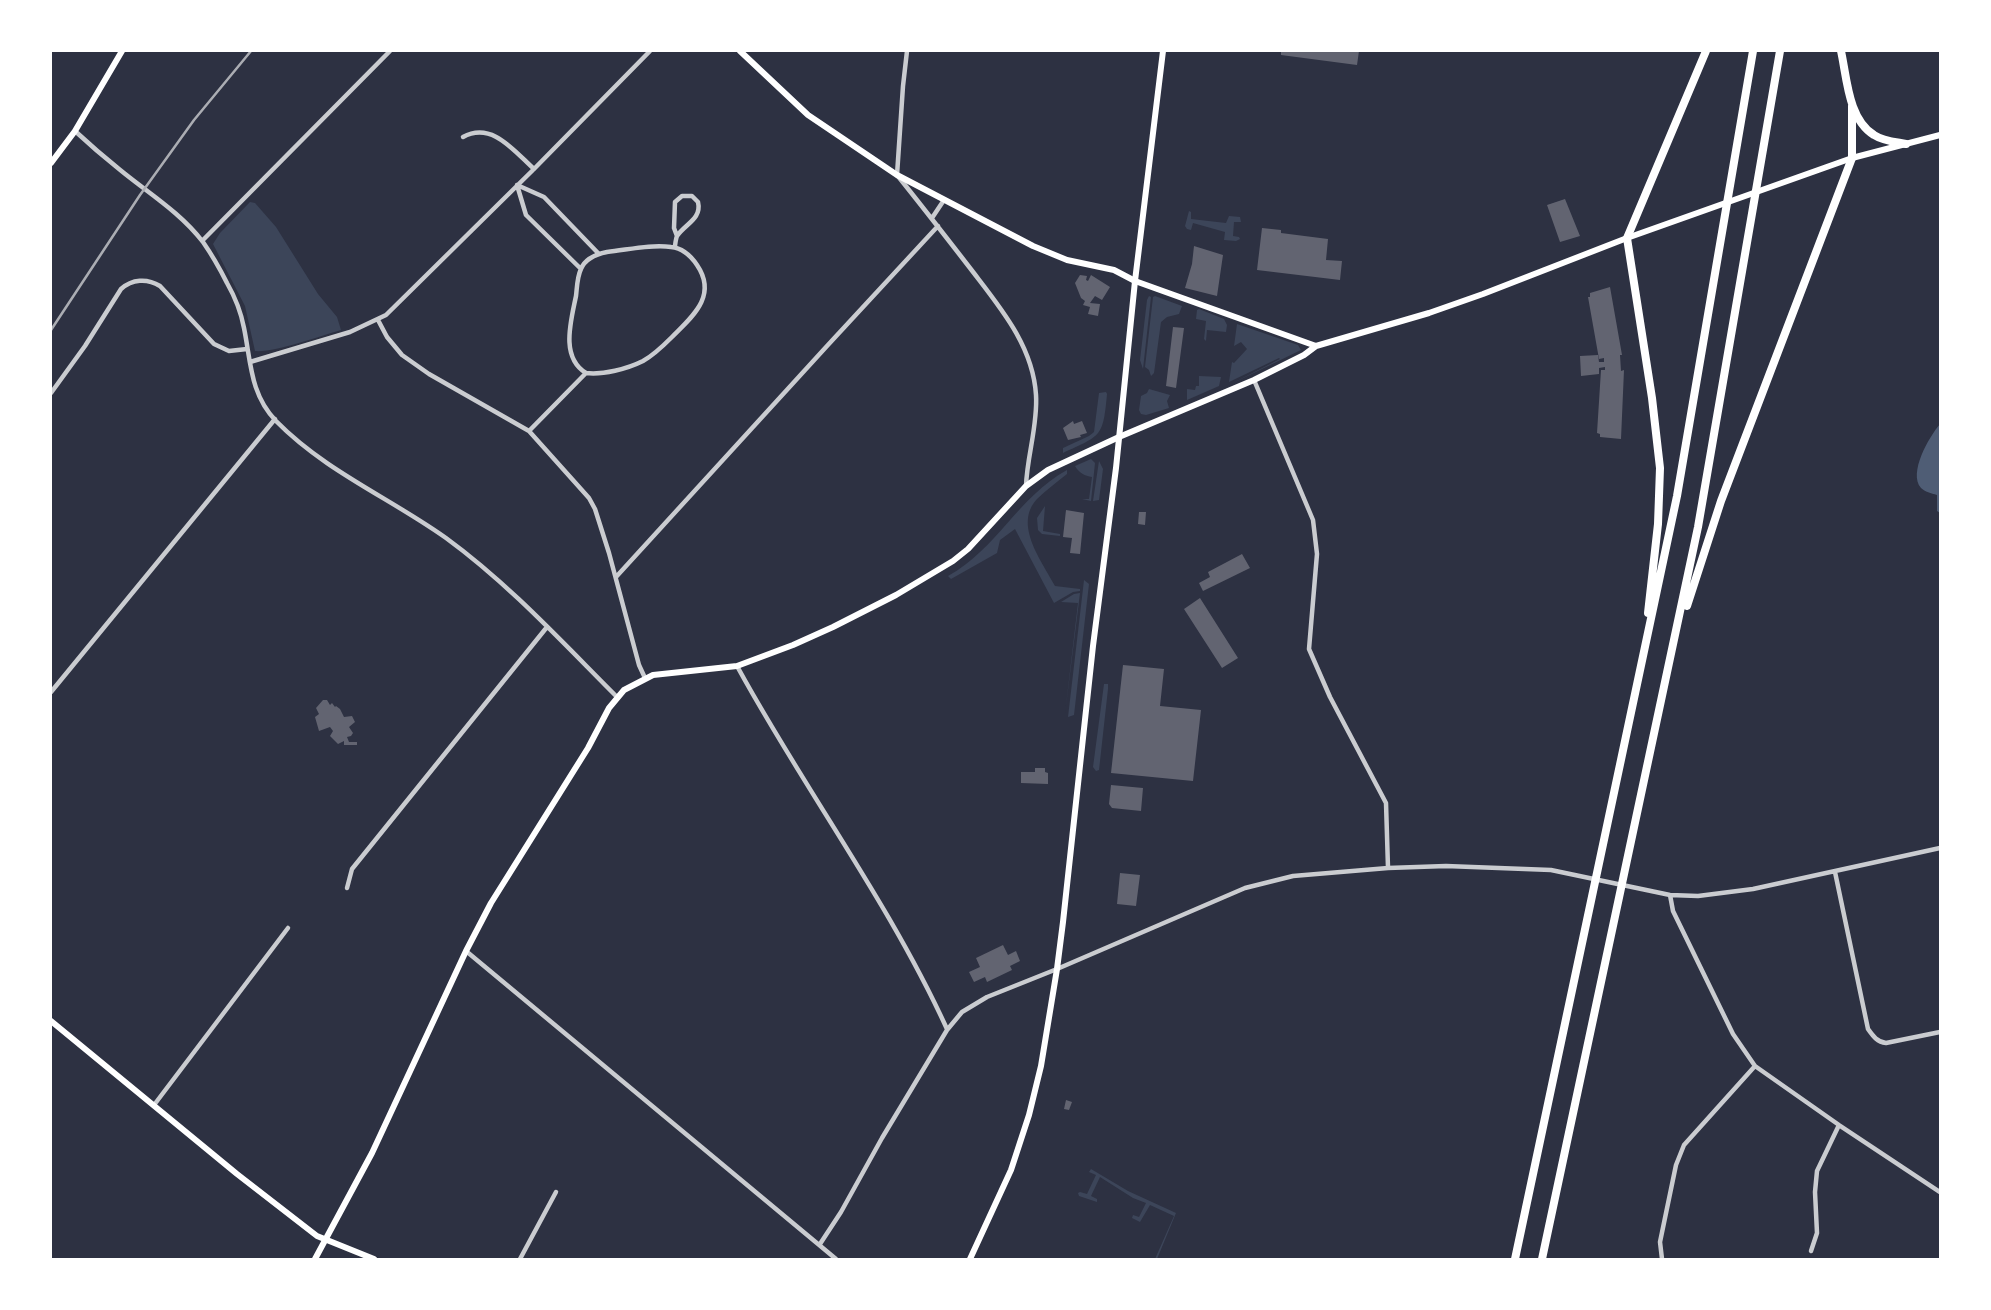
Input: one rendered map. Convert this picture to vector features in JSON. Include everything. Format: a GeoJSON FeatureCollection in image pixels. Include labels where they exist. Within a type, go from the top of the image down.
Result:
{"type":"FeatureCollection","features":[{"type":"Feature","properties":{"kind":"highway"},"geometry":{"type":"LineString","coordinates":[[1643,659],[1658,524],[1660,468],[1628,238],[1706,51]]}},
{"type":"Feature","properties":{"kind":"highway"},"geometry":{"type":"LineString","coordinates":[[1515,1259],[1685,453],[1753,51]]}},
{"type":"Feature","properties":{"kind":"highway"},"geometry":{"type":"LineString","coordinates":[[1542,1259],[1706,484],[1780,51]]}},
{"type":"Feature","properties":{"kind":"highway"},"geometry":{"type":"LineString","coordinates":[[1671,656],[1725,490],[1852,158],[1852,106],[1841,51]]}},
{"type":"Feature","properties":{"kind":"highway"},"geometry":{"type":"LineString","coordinates":[[1852,106],[1865,127],[1876,137],[1906,144]]}},
{"type":"Feature","properties":{"kind":"main road"},"geometry":{"type":"LineString","coordinates":[[51,163],[75,131],[122,51]]}},
{"type":"Feature","properties":{"kind":"main road"},"geometry":{"type":"LineString","coordinates":[[740,51],[825,128],[897,175],[1033,246],[1067,260],[1114,271],[1316,346]]}},
{"type":"Feature","properties":{"kind":"main road"},"geometry":{"type":"LineString","coordinates":[[970,1259],[1011,1170],[1029,1115],[1041,1066],[1057,969],[1163,51]]}},
{"type":"Feature","properties":{"kind":"main road"},"geometry":{"type":"LineString","coordinates":[[316,1259],[372,1153],[466,951],[501,887],[579,764],[617,697],[631,685],[661,673],[737,666],[833,627],[953,561],[968,550],[1026,486],[1060,463],[1254,380],[1304,355],[1316,346],[1451,305],[1852,158],[1940,135]]}},
{"type":"Feature","properties":{"kind":"main road"},"geometry":{"type":"LineString","coordinates":[[51,1021],[317,1236],[374,1259]]}},
{"type":"Feature","properties":{"kind":"street"},"geometry":{"type":"LineString","coordinates":[[202,241],[390,51]]}},
{"type":"Feature","properties":{"kind":"street"},"geometry":{"type":"LineString","coordinates":[[250,362],[350,332],[378,320],[399,304],[650,51]]}},
{"type":"Feature","properties":{"kind":"street"},"geometry":{"type":"LineString","coordinates":[[908,51],[897,175],[1008,317],[1029,362],[1036,396],[1026,486]]}},
{"type":"Feature","properties":{"kind":"street"},"geometry":{"type":"LineString","coordinates":[[75,131],[118,169],[165,204],[202,241],[234,296],[243,324],[256,392],[275,419],[303,446],[334,469],[455,545],[506,588],[617,697]]}},
{"type":"Feature","properties":{"kind":"street"},"geometry":{"type":"LineString","coordinates":[[463,137],[478,131],[495,135],[534,169]]}},
{"type":"Feature","properties":{"kind":"street"},"geometry":{"type":"LineString","coordinates":[[517,186],[544,197],[598,253]]}},
{"type":"Feature","properties":{"kind":"street"},"geometry":{"type":"LineString","coordinates":[[517,186],[526,215],[580,269]]}},
{"type":"Feature","properties":{"kind":"street"},"geometry":{"type":"LineString","coordinates":[[675,247],[675,202],[682,196],[692,196],[698,202],[698,212],[677,236]]}},
{"type":"Feature","properties":{"kind":"street"},"geometry":{"type":"LineString","coordinates":[[932,218],[944,199]]}},
{"type":"Feature","properties":{"kind":"street"},"geometry":{"type":"LineString","coordinates":[[616,578],[938,226]]}},
{"type":"Feature","properties":{"kind":"street"},"geometry":{"type":"LineString","coordinates":[[529,431],[586,373],[640,363],[656,352],[698,310],[704,295],[701,272],[692,258],[675,247],[653,247],[598,253],[588,260],[580,269],[569,337],[574,360],[586,373]]}},
{"type":"Feature","properties":{"kind":"street"},"geometry":{"type":"LineString","coordinates":[[51,393],[121,289],[136,281],[149,281],[160,286],[205,337],[219,348],[234,351],[247,349]]}},
{"type":"Feature","properties":{"kind":"street"},"geometry":{"type":"LineString","coordinates":[[378,320],[387,337],[402,355],[429,374],[529,431],[589,498],[595,509],[645,678]]}},
{"type":"Feature","properties":{"kind":"street"},"geometry":{"type":"LineString","coordinates":[[1254,380],[1313,520],[1317,554],[1309,649],[1329,697],[1386,803],[1388,868]]}},
{"type":"Feature","properties":{"kind":"street"},"geometry":{"type":"LineString","coordinates":[[51,692],[275,419]]}},
{"type":"Feature","properties":{"kind":"street"},"geometry":{"type":"LineString","coordinates":[[347,888],[352,869],[547,627]]}},
{"type":"Feature","properties":{"kind":"street"},"geometry":{"type":"LineString","coordinates":[[737,666],[770,725],[872,889],[947,1030]]}},
{"type":"Feature","properties":{"kind":"street"},"geometry":{"type":"LineString","coordinates":[[820,1244],[947,1030],[962,1012],[979,1001],[1228,894],[1293,876],[1446,866],[1551,870],[1670,895],[1698,896],[1723,894],[1835,872],[1940,848]]}},
{"type":"Feature","properties":{"kind":"street"},"geometry":{"type":"LineString","coordinates":[[1835,872],[1871,1034],[1886,1043],[1940,1032]]}},
{"type":"Feature","properties":{"kind":"street"},"geometry":{"type":"LineString","coordinates":[[1670,895],[1673,911],[1733,1034],[1755,1066],[1940,1192]]}},
{"type":"Feature","properties":{"kind":"street"},"geometry":{"type":"LineString","coordinates":[[154,1105],[288,928]]}},
{"type":"Feature","properties":{"kind":"street"},"geometry":{"type":"LineString","coordinates":[[466,951],[836,1259]]}},
{"type":"Feature","properties":{"kind":"street"},"geometry":{"type":"LineString","coordinates":[[1662,1259],[1660,1242],[1676,1165],[1684,1145],[1755,1066]]}},
{"type":"Feature","properties":{"kind":"street"},"geometry":{"type":"LineString","coordinates":[[1811,1251],[1817,1233],[1815,1180],[1819,1164],[1839,1125]]}},
{"type":"Feature","properties":{"kind":"street"},"geometry":{"type":"LineString","coordinates":[[520,1259],[556,1192]]}},
{"type":"Feature","properties":{"kind":"shaded area"},"geometry":{"type":"Polygon","coordinates":[[[250,202],[255,203],[276,227],[318,294],[337,317],[341,330],[285,347],[255,351],[245,306],[213,244],[250,202]]]}},
{"type":"Feature","properties":{"kind":"shaded area"},"geometry":{"type":"Polygon","coordinates":[[[1189,211],[1191,219],[1226,223],[1229,216],[1240,217],[1241,222],[1234,222],[1233,236],[1240,239],[1224,240],[1225,232],[1193,223],[1191,230],[1187,229],[1185,226],[1189,211]]]}},
{"type":"Feature","properties":{"kind":"shaded area"},"geometry":{"type":"Polygon","coordinates":[[[1149,296],[1151,297],[1143,369],[1140,360],[1149,296]]]}},
{"type":"Feature","properties":{"kind":"shaded area"},"geometry":{"type":"Polygon","coordinates":[[[1155,296],[1182,306],[1179,314],[1167,317],[1161,322],[1154,373],[1151,376],[1145,367],[1155,296]]]}},
{"type":"Feature","properties":{"kind":"shaded area"},"geometry":{"type":"Polygon","coordinates":[[[1199,309],[1224,319],[1226,332],[1207,330],[1206,341],[1206,321],[1196,319],[1199,309]]]}},
{"type":"Feature","properties":{"kind":"shaded area"},"geometry":{"type":"Polygon","coordinates":[[[1237,324],[1298,345],[1301,350],[1231,384],[1280,359],[1229,382],[1232,362],[1247,349],[1241,342],[1234,346],[1237,324]]]}},
{"type":"Feature","properties":{"kind":"shaded area"},"geometry":{"type":"Polygon","coordinates":[[[1199,376],[1221,377],[1219,386],[1187,400],[1187,389],[1195,390],[1196,386],[1199,386],[1199,376]]]}},
{"type":"Feature","properties":{"kind":"shaded area"},"geometry":{"type":"Polygon","coordinates":[[[1149,389],[1170,395],[1167,401],[1169,408],[1141,414],[1141,396],[1149,389]]]}},
{"type":"Feature","properties":{"kind":"shaded area"},"geometry":{"type":"Polygon","coordinates":[[[1106,392],[1104,419],[1098,433],[1063,453],[1063,448],[1094,432],[1099,393],[1106,392]]]}},
{"type":"Feature","properties":{"kind":"shaded area"},"geometry":{"type":"Polygon","coordinates":[[[1940,424],[1940,513],[1937,511],[1937,495],[1921,488],[1917,474],[1926,446],[1940,424]]]}},
{"type":"Feature","properties":{"kind":"shaded area"},"geometry":{"type":"Polygon","coordinates":[[[1091,459],[1095,463],[1091,501],[1082,499],[1089,499],[1092,477],[1082,474],[1075,466],[1091,459]]]}},
{"type":"Feature","properties":{"kind":"shaded area"},"geometry":{"type":"Polygon","coordinates":[[[1099,461],[1103,469],[1099,500],[1093,501],[1099,461]]]}},
{"type":"Feature","properties":{"kind":"shaded area"},"geometry":{"type":"Polygon","coordinates":[[[1067,470],[1067,474],[1040,496],[1030,509],[1029,531],[1037,554],[1055,586],[1080,591],[1054,603],[1015,529],[1000,540],[997,553],[951,579],[948,576],[980,552],[1035,494],[1067,470]]]}},
{"type":"Feature","properties":{"kind":"shaded area"},"geometry":{"type":"Polygon","coordinates":[[[1045,506],[1043,531],[1060,536],[1042,534],[1038,530],[1037,518],[1045,506]]]}},
{"type":"Feature","properties":{"kind":"shaded area"},"geometry":{"type":"Polygon","coordinates":[[[1084,580],[1089,584],[1074,715],[1068,717],[1084,580]]]}},
{"type":"Feature","properties":{"kind":"shaded area"},"geometry":{"type":"Polygon","coordinates":[[[1080,593],[1065,714],[1078,603],[1061,602],[1080,593]]]}},
{"type":"Feature","properties":{"kind":"shaded area"},"geometry":{"type":"Polygon","coordinates":[[[1104,684],[1108,684],[1108,689],[1099,770],[1096,771],[1093,767],[1104,684]]]}},
{"type":"Feature","properties":{"kind":"shaded area"},"geometry":{"type":"Polygon","coordinates":[[[1091,1169],[1128,1191],[1176,1213],[1157,1259],[1174,1216],[1150,1205],[1140,1222],[1132,1218],[1133,1215],[1139,1217],[1146,1203],[1100,1177],[1091,1196],[1097,1199],[1097,1202],[1079,1196],[1080,1192],[1087,1194],[1096,1175],[1089,1172],[1091,1169]]]}},
{"type":"Feature","properties":{"kind":"building"},"geometry":{"type":"Polygon","coordinates":[[[1281,51],[1359,51],[1357,65],[1281,55],[1281,51]]]}},
{"type":"Feature","properties":{"kind":"building"},"geometry":{"type":"Polygon","coordinates":[[[1565,199],[1580,236],[1560,242],[1547,205],[1565,199]]]}},
{"type":"Feature","properties":{"kind":"building"},"geometry":{"type":"Polygon","coordinates":[[[1262,228],[1328,239],[1326,260],[1342,261],[1340,280],[1257,270],[1262,228]]]}},
{"type":"Feature","properties":{"kind":"building"},"geometry":{"type":"Polygon","coordinates":[[[1194,246],[1223,255],[1217,296],[1185,288],[1194,246]]]}},
{"type":"Feature","properties":{"kind":"building"},"geometry":{"type":"Polygon","coordinates":[[[1080,275],[1087,276],[1088,281],[1091,275],[1110,287],[1102,300],[1095,296],[1090,303],[1100,304],[1098,316],[1088,314],[1090,307],[1083,305],[1085,301],[1075,283],[1080,275]]]}},
{"type":"Feature","properties":{"kind":"building"},"geometry":{"type":"Polygon","coordinates":[[[1610,287],[1622,355],[1621,371],[1624,370],[1621,439],[1600,437],[1597,433],[1601,370],[1605,370],[1605,367],[1599,368],[1599,374],[1581,376],[1580,356],[1598,355],[1599,362],[1604,362],[1604,358],[1599,359],[1588,297],[1590,293],[1610,287]]]}},
{"type":"Feature","properties":{"kind":"building"},"geometry":{"type":"Polygon","coordinates":[[[1173,327],[1184,328],[1176,388],[1166,386],[1173,327]]]}},
{"type":"Feature","properties":{"kind":"building"},"geometry":{"type":"Polygon","coordinates":[[[1073,421],[1074,424],[1082,421],[1087,433],[1068,440],[1063,428],[1073,421]]]}},
{"type":"Feature","properties":{"kind":"building"},"geometry":{"type":"Polygon","coordinates":[[[1066,510],[1084,513],[1080,554],[1070,553],[1072,538],[1063,537],[1066,510]]]}},
{"type":"Feature","properties":{"kind":"building"},"geometry":{"type":"Polygon","coordinates":[[[1139,512],[1146,512],[1145,525],[1138,524],[1139,512]]]}},
{"type":"Feature","properties":{"kind":"building"},"geometry":{"type":"Polygon","coordinates":[[[1242,554],[1250,568],[1203,591],[1199,583],[1210,577],[1208,572],[1242,554]]]}},
{"type":"Feature","properties":{"kind":"building"},"geometry":{"type":"Polygon","coordinates":[[[1200,598],[1238,658],[1222,668],[1184,609],[1200,598]]]}},
{"type":"Feature","properties":{"kind":"building"},"geometry":{"type":"Polygon","coordinates":[[[1123,665],[1164,669],[1160,706],[1201,710],[1193,781],[1111,773],[1123,665]]]}},
{"type":"Feature","properties":{"kind":"building"},"geometry":{"type":"Polygon","coordinates":[[[323,700],[340,709],[344,717],[352,716],[355,722],[349,727],[353,733],[347,737],[349,742],[357,742],[357,745],[344,745],[344,741],[338,744],[330,736],[333,731],[330,727],[319,731],[315,717],[319,714],[316,708],[323,700]]]}},
{"type":"Feature","properties":{"kind":"building"},"geometry":{"type":"Polygon","coordinates":[[[1035,768],[1045,768],[1048,784],[1021,783],[1021,772],[1035,772],[1035,768]]]}},
{"type":"Feature","properties":{"kind":"building"},"geometry":{"type":"Polygon","coordinates":[[[1111,785],[1143,788],[1141,811],[1112,808],[1109,804],[1111,785]]]}},
{"type":"Feature","properties":{"kind":"building"},"geometry":{"type":"Polygon","coordinates":[[[1120,873],[1140,875],[1136,906],[1117,904],[1120,873]]]}},
{"type":"Feature","properties":{"kind":"building"},"geometry":{"type":"Polygon","coordinates":[[[1003,945],[1008,955],[1016,951],[1020,961],[1010,966],[1012,970],[987,982],[985,977],[974,982],[969,972],[980,967],[976,958],[1003,945]]]}},
{"type":"Feature","properties":{"kind":"building"},"geometry":{"type":"Polygon","coordinates":[[[1066,1100],[1072,1102],[1069,1110],[1064,1109],[1066,1100]]]}},
{"type":"Feature","properties":{"kind":"railway"},"geometry":{"type":"LineString","coordinates":[[51,330],[140,195],[194,120],[251,51]]}}]}
